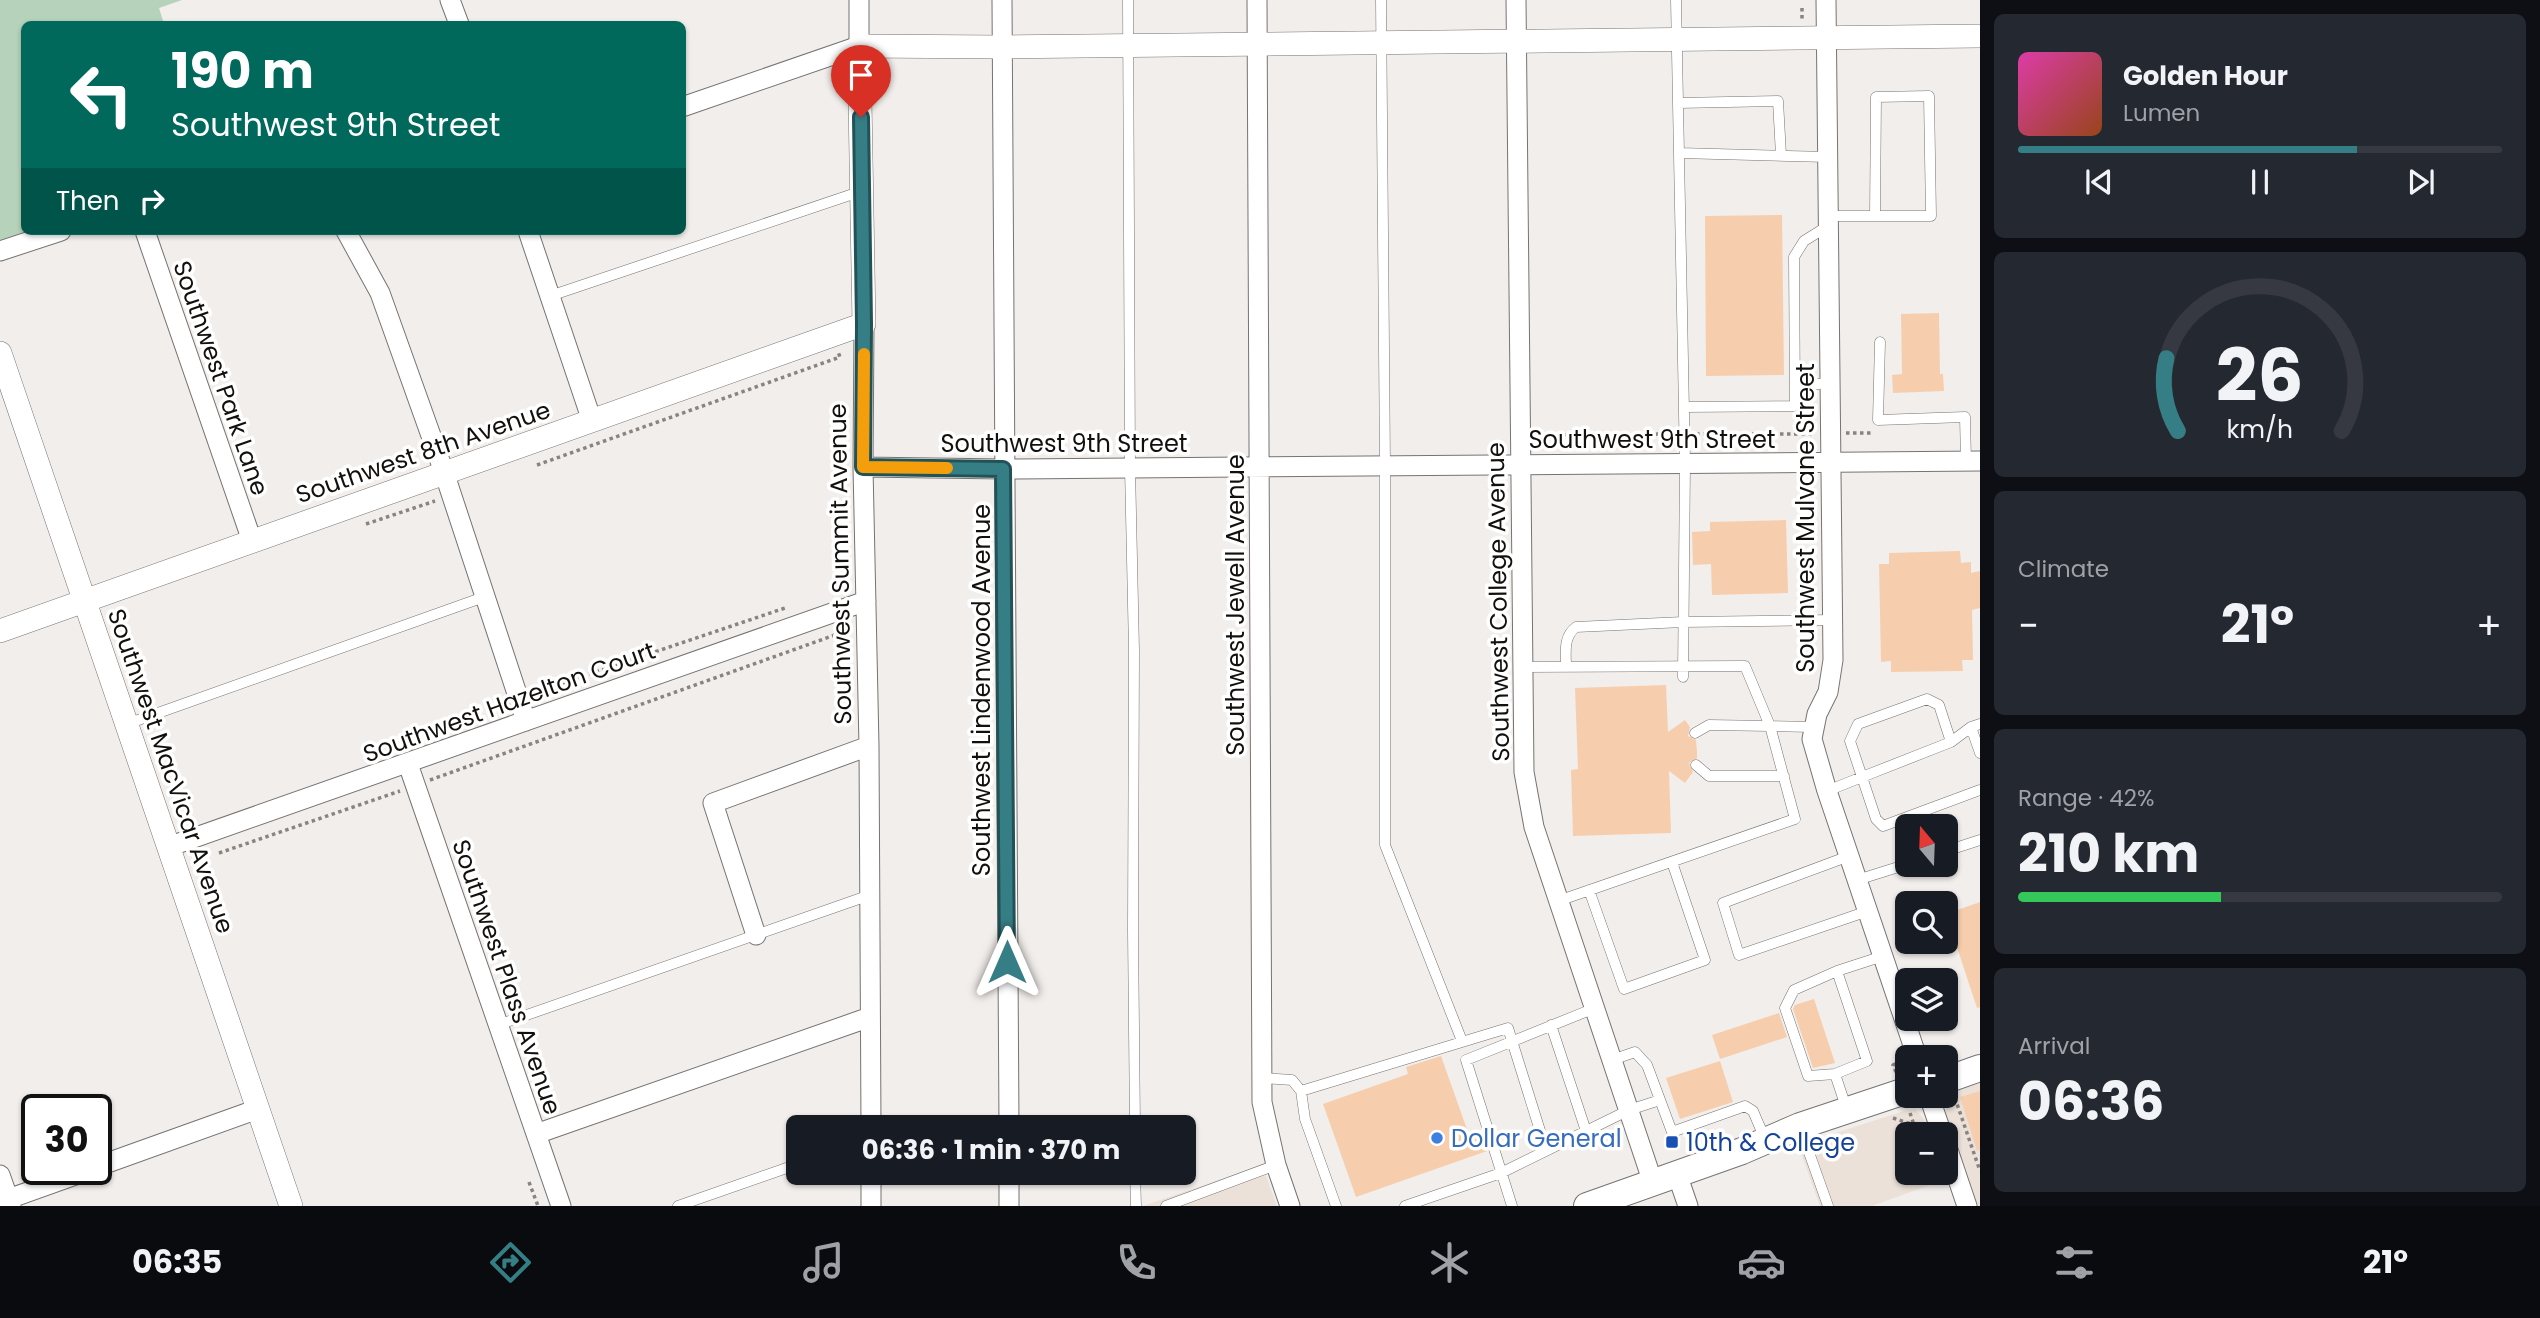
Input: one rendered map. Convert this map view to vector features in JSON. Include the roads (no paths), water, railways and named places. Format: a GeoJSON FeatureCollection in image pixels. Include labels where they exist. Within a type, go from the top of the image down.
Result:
{"type":"FeatureCollection","features":[{"type":"Feature","properties":{"kind":"main road"},"geometry":{"type":"LineString","coordinates":[[1958,1083],[1980,1068]]}},
{"type":"Feature","properties":{"kind":"main road"},"geometry":{"type":"LineString","coordinates":[[1595,1205],[1800,1126],[1895,1094]]}},
{"type":"Feature","properties":{"kind":"street"},"geometry":{"type":"LineString","coordinates":[[450,0],[458,21]]}},
{"type":"Feature","properties":{"kind":"street","name":"Southwest Summit Avenue"},"geometry":{"type":"LineString","coordinates":[[859,0],[871,1115]]}},
{"type":"Feature","properties":{"kind":"street","name":"Southwest Lindenwood Avenue"},"geometry":{"type":"LineString","coordinates":[[1002,0],[1009,1115]]}},
{"type":"Feature","properties":{"kind":"street","name":"Southwest Jewell Avenue"},"geometry":{"type":"LineString","coordinates":[[1258,0],[1262,1078],[1263,1109],[1276,1166],[1290,1206]]}},
{"type":"Feature","properties":{"kind":"street","name":"Southwest College Avenue"},"geometry":{"type":"LineString","coordinates":[[1516,0],[1524,772],[1527,796],[1534,827],[1629,1110],[1665,1178],[1688,1206]]}},
{"type":"Feature","properties":{"kind":"street","name":"Southwest Mulvane Street"},"geometry":{"type":"LineString","coordinates":[[1813,727],[1828,692],[1833,660],[1826,0]]}},
{"type":"Feature","properties":{"kind":"street"},"geometry":{"type":"LineString","coordinates":[[686,106],[859,46],[1002,47],[1980,36]]}},
{"type":"Feature","properties":{"kind":"street"},"geometry":{"type":"LineString","coordinates":[[0,251],[49,235]]}},
{"type":"Feature","properties":{"kind":"street","name":"Southwest Park Lane"},"geometry":{"type":"LineString","coordinates":[[146,235],[252,541]]}},
{"type":"Feature","properties":{"kind":"street"},"geometry":{"type":"LineString","coordinates":[[348,235],[380,293],[444,472],[526,721]]}},
{"type":"Feature","properties":{"kind":"street"},"geometry":{"type":"LineString","coordinates":[[529,235],[592,421]]}},
{"type":"Feature","properties":{"kind":"street","name":"Southwest 8th Avenue"},"geometry":{"type":"LineString","coordinates":[[0,631],[864,324]]}},
{"type":"Feature","properties":{"kind":"street","name":"Southwest MacVicar Avenue"},"geometry":{"type":"LineString","coordinates":[[0,353],[291,1206]]}},
{"type":"Feature","properties":{"kind":"street","name":"Southwest 9th Street"},"geometry":{"type":"LineString","coordinates":[[863,467],[1003,469],[1973,461]]}},
{"type":"Feature","properties":{"kind":"street","name":"Southwest Hazelton Court"},"geometry":{"type":"LineString","coordinates":[[168,847],[866,601]]}},
{"type":"Feature","properties":{"kind":"street"},"geometry":{"type":"LineString","coordinates":[[1813,727],[1812,739],[1827,791],[1913,1045]]}},
{"type":"Feature","properties":{"kind":"street"},"geometry":{"type":"LineString","coordinates":[[756,936],[713,803],[869,746]]}},
{"type":"Feature","properties":{"kind":"street","name":"Southwest Plass Avenue"},"geometry":{"type":"LineString","coordinates":[[408,764],[561,1206]]}},
{"type":"Feature","properties":{"kind":"street"},"geometry":{"type":"LineString","coordinates":[[536,1134],[870,1017]]}},
{"type":"Feature","properties":{"kind":"street"},"geometry":{"type":"LineString","coordinates":[[112,1162],[258,1109]]}},
{"type":"Feature","properties":{"kind":"street"},"geometry":{"type":"LineString","coordinates":[[0,1175],[6,1202],[50,1185]]}},
{"type":"Feature","properties":{"kind":"street"},"geometry":{"type":"LineString","coordinates":[[1958,1179],[1967,1206]]}},
{"type":"Feature","properties":{"kind":"street"},"geometry":{"type":"LineString","coordinates":[[871,1185],[871,1206]]}},
{"type":"Feature","properties":{"kind":"street"},"geometry":{"type":"LineString","coordinates":[[1009,1185],[1009,1206]]}},
{"type":"Feature","properties":{"kind":"lane"},"geometry":{"type":"LineString","coordinates":[[1128,0],[1135,1115]]}},
{"type":"Feature","properties":{"kind":"lane"},"geometry":{"type":"LineString","coordinates":[[1381,0],[1385,845],[1462,1041]]}},
{"type":"Feature","properties":{"kind":"lane"},"geometry":{"type":"LineString","coordinates":[[1676,0],[1685,464],[1683,677]]}},
{"type":"Feature","properties":{"kind":"lane"},"geometry":{"type":"LineString","coordinates":[[1684,407],[1796,406],[1794,257],[1804,241],[1829,221],[1875,216],[1931,216],[1929,96],[1876,97],[1875,216]]}},
{"type":"Feature","properties":{"kind":"lane"},"geometry":{"type":"LineString","coordinates":[[1678,103],[1778,101],[1781,155]]}},
{"type":"Feature","properties":{"kind":"lane"},"geometry":{"type":"LineString","coordinates":[[1679,153],[1828,157]]}},
{"type":"Feature","properties":{"kind":"lane"},"geometry":{"type":"LineString","coordinates":[[550,296],[863,191]]}},
{"type":"Feature","properties":{"kind":"lane"},"geometry":{"type":"LineString","coordinates":[[1880,342],[1878,420],[1965,417],[1973,461]]}},
{"type":"Feature","properties":{"kind":"lane"},"geometry":{"type":"LineString","coordinates":[[1796,386],[1831,383]]}},
{"type":"Feature","properties":{"kind":"lane"},"geometry":{"type":"LineString","coordinates":[[127,724],[484,597]]}},
{"type":"Feature","properties":{"kind":"lane"},"geometry":{"type":"LineString","coordinates":[[1566,667],[1566,642],[1569,632],[1576,627],[1833,620]]}},
{"type":"Feature","properties":{"kind":"lane"},"geometry":{"type":"LineString","coordinates":[[1523,667],[1745,666],[1769,726],[1795,819],[1559,901]]}},
{"type":"Feature","properties":{"kind":"lane"},"geometry":{"type":"LineString","coordinates":[[1951,742],[1939,705],[1927,699],[1858,724],[1850,741],[1876,819],[1882,826],[1980,790]]}},
{"type":"Feature","properties":{"kind":"lane"},"geometry":{"type":"LineString","coordinates":[[1695,733],[1710,725],[1813,727]]}},
{"type":"Feature","properties":{"kind":"lane"},"geometry":{"type":"LineString","coordinates":[[1827,791],[1951,742],[1975,725],[1980,753]]}},
{"type":"Feature","properties":{"kind":"lane"},"geometry":{"type":"LineString","coordinates":[[1696,765],[1709,776],[1784,776]]}},
{"type":"Feature","properties":{"kind":"lane"},"geometry":{"type":"LineString","coordinates":[[1958,847],[1980,840]]}},
{"type":"Feature","properties":{"kind":"lane"},"geometry":{"type":"LineString","coordinates":[[1849,856],[1723,903],[1739,955],[1868,911]]}},
{"type":"Feature","properties":{"kind":"lane"},"geometry":{"type":"LineString","coordinates":[[1589,890],[1624,989],[1705,960],[1672,862]]}},
{"type":"Feature","properties":{"kind":"lane"},"geometry":{"type":"LineString","coordinates":[[1857,880],[1895,868]]}},
{"type":"Feature","properties":{"kind":"lane"},"geometry":{"type":"LineString","coordinates":[[498,1026],[870,895]]}},
{"type":"Feature","properties":{"kind":"lane"},"geometry":{"type":"LineString","coordinates":[[1837,971],[1867,1061],[1835,1074],[1808,1076],[1785,1008],[1794,990],[1837,971],[1883,956]]}},
{"type":"Feature","properties":{"kind":"lane"},"geometry":{"type":"LineString","coordinates":[[1513,1206],[1466,1060],[1595,1008]]}},
{"type":"Feature","properties":{"kind":"lane"},"geometry":{"type":"LineString","coordinates":[[1551,1025],[1587,1131]]}},
{"type":"Feature","properties":{"kind":"lane"},"geometry":{"type":"LineString","coordinates":[[1301,1091],[1508,1028],[1546,1150]]}},
{"type":"Feature","properties":{"kind":"lane"},"geometry":{"type":"LineString","coordinates":[[1612,1060],[1635,1052],[1647,1065],[1672,1132],[1745,1106],[1753,1111],[1766,1141]]}},
{"type":"Feature","properties":{"kind":"lane"},"geometry":{"type":"LineString","coordinates":[[1835,1074],[1847,1110]]}},
{"type":"Feature","properties":{"kind":"lane"},"geometry":{"type":"LineString","coordinates":[[1262,1078],[1292,1080],[1301,1091],[1305,1119],[1336,1206]]}},
{"type":"Feature","properties":{"kind":"lane"},"geometry":{"type":"LineString","coordinates":[[1405,1206],[1501,1172],[1629,1110],[1660,1100]]}},
{"type":"Feature","properties":{"kind":"lane"},"geometry":{"type":"LineString","coordinates":[[1800,1126],[1828,1206]]}},
{"type":"Feature","properties":{"kind":"lane"},"geometry":{"type":"LineString","coordinates":[[1166,1206],[1276,1166]]}},
{"type":"Feature","properties":{"kind":"lane"},"geometry":{"type":"LineString","coordinates":[[678,1206],[786,1168]]}},
{"type":"Feature","properties":{"kind":"lane"},"geometry":{"type":"LineString","coordinates":[[1135,1185],[1136,1206]]}},
{"type":"Feature","properties":{"kind":"place","name":"Dollar General"},"geometry":{"type":"Point","coordinates":[1437,1138]}},
{"type":"Feature","properties":{"kind":"place","name":"10th & College"},"geometry":{"type":"Point","coordinates":[1672,1142]}}]}
